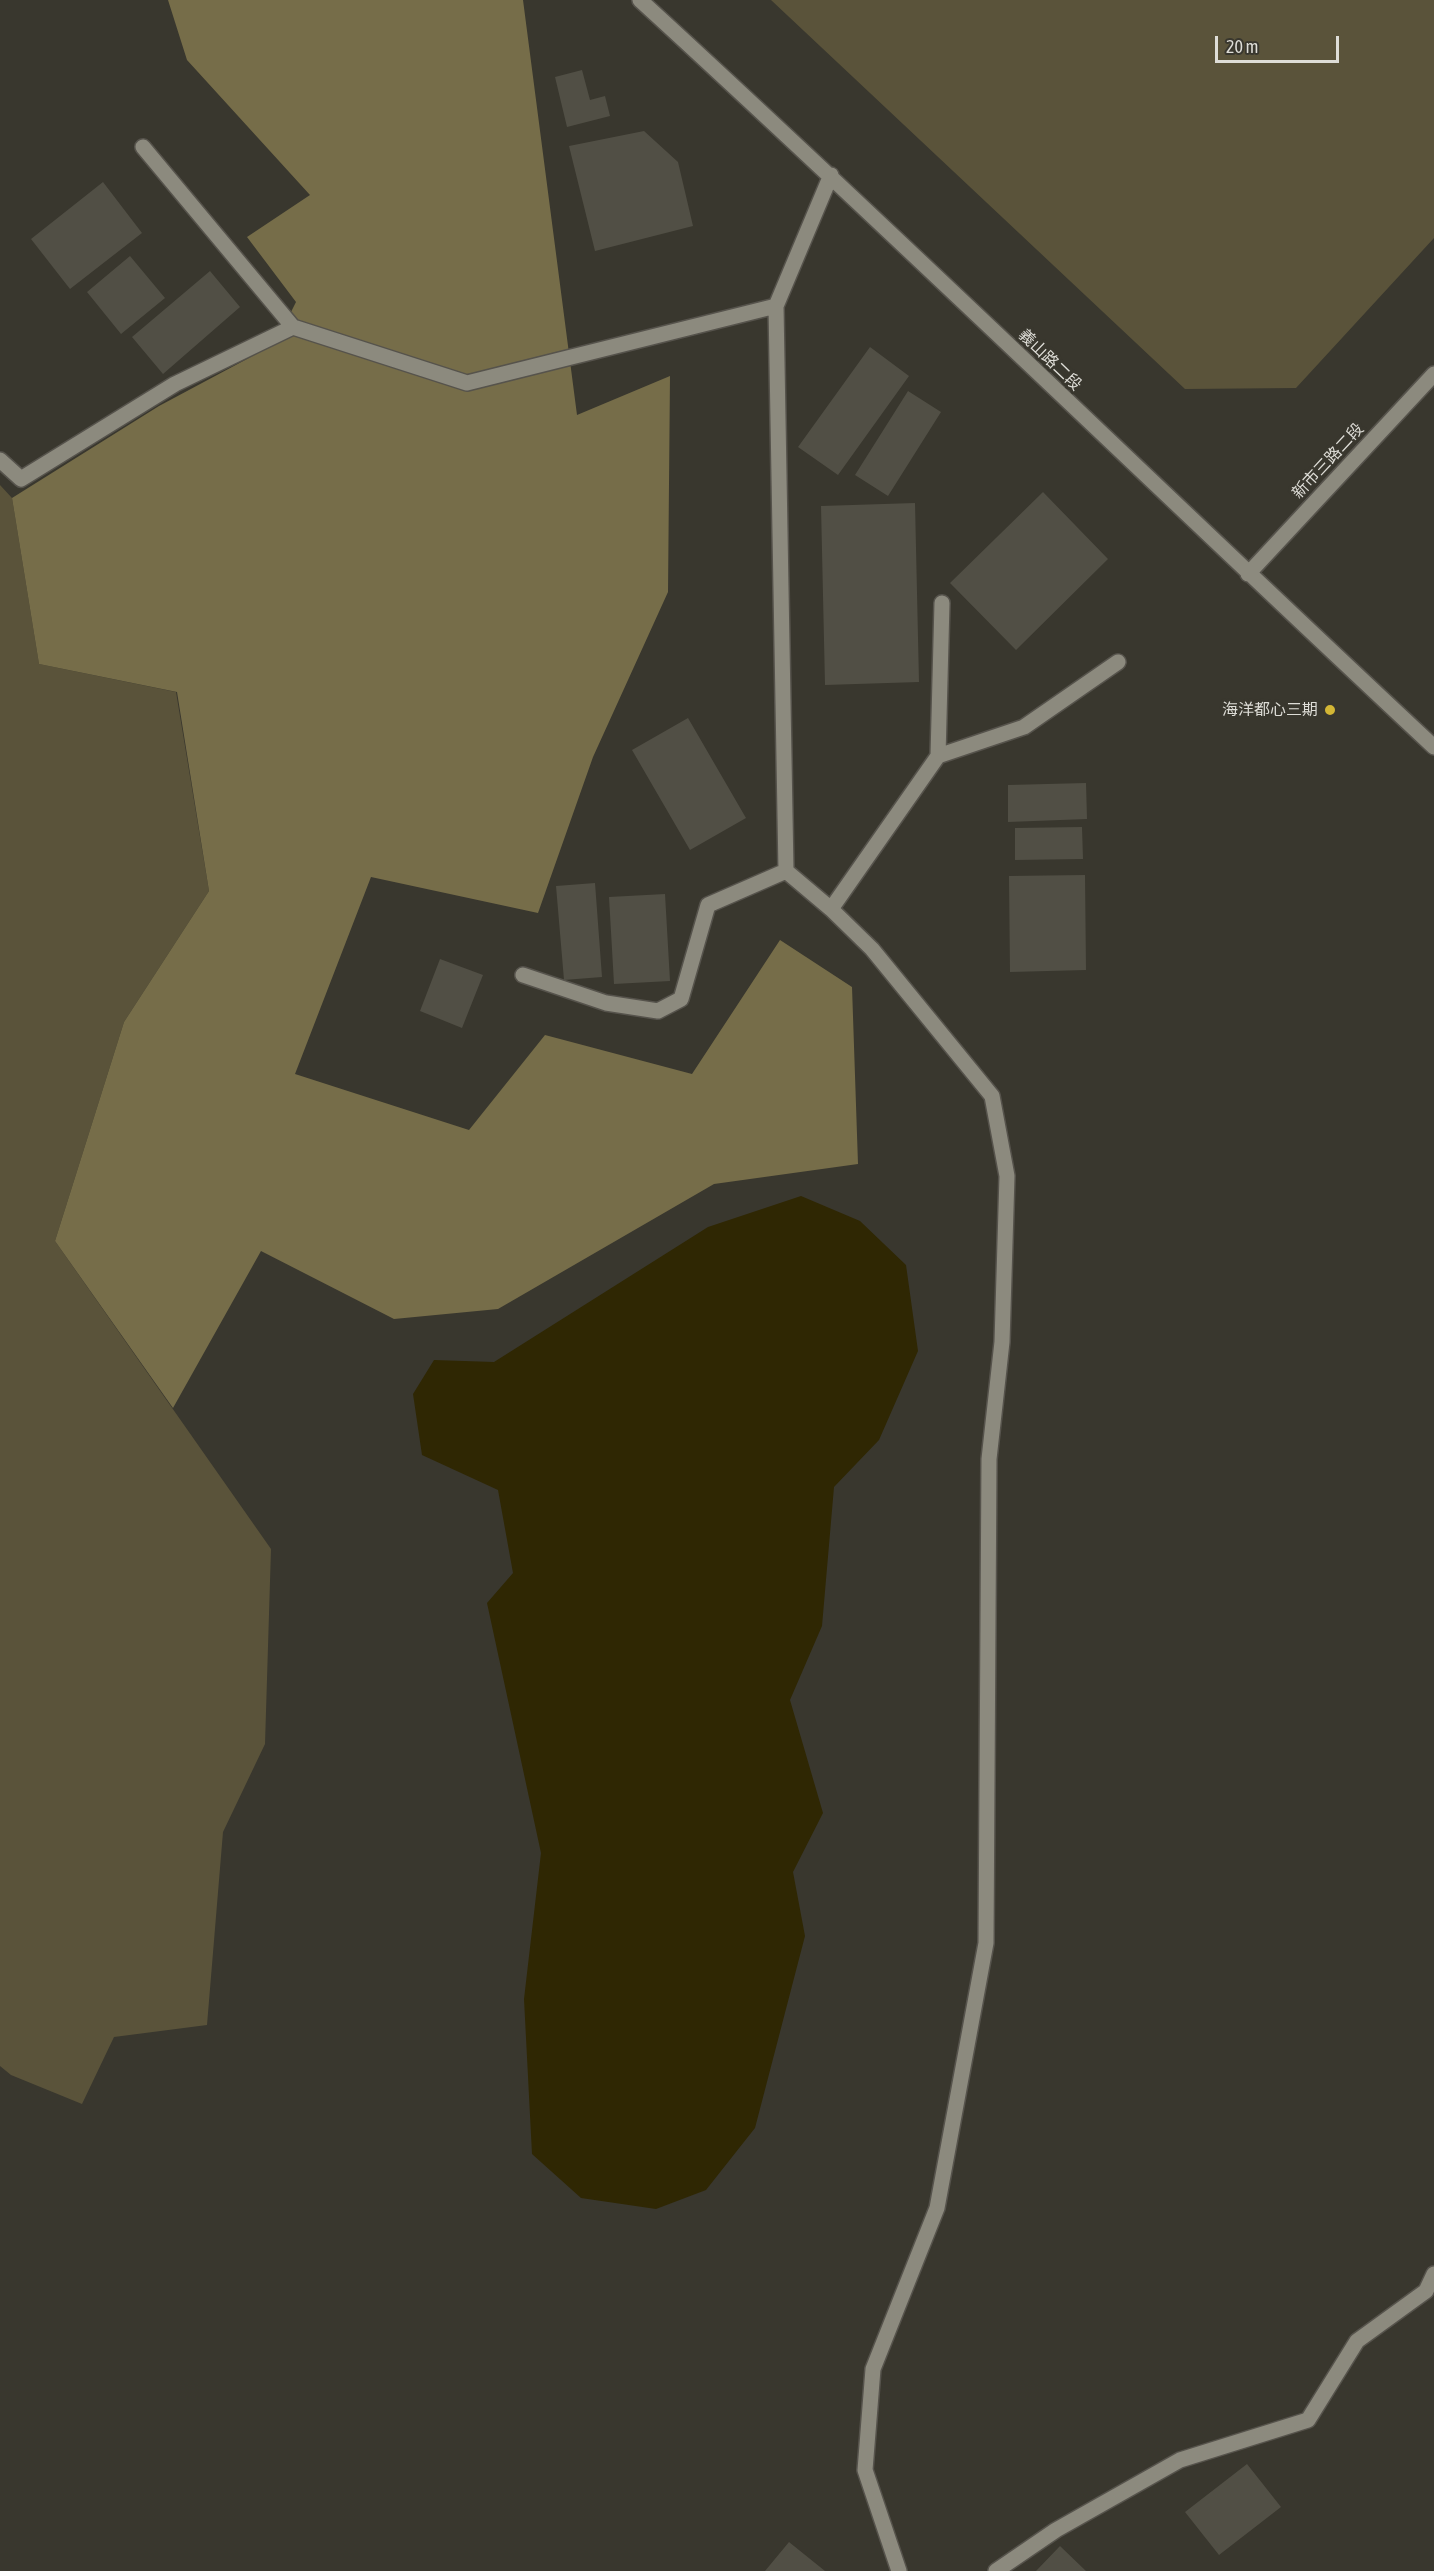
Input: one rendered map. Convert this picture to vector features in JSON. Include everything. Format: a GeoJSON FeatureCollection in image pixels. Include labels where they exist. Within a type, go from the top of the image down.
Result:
{"type":"FeatureCollection","features":[{"type":"Feature","properties":{"kind":"street","name":"義山路二段"},"geometry":{"type":"LineString","coordinates":[[640,0],[831,175],[1248,574],[1434,747]]}},
{"type":"Feature","properties":{"kind":"street"},"geometry":{"type":"LineString","coordinates":[[143,147],[293,327],[468,382],[776,306]]}},
{"type":"Feature","properties":{"kind":"street"},"geometry":{"type":"LineString","coordinates":[[831,175],[776,306],[786,871],[831,909],[872,949],[992,1096],[1007,1176],[1002,1342],[989,1458],[986,1943],[937,2208],[873,2369],[865,2470],[899,2571]]}},
{"type":"Feature","properties":{"kind":"street"},"geometry":{"type":"LineString","coordinates":[[0,460],[21,479],[175,384],[293,327]]}},
{"type":"Feature","properties":{"kind":"street","name":"新市三路二段"},"geometry":{"type":"LineString","coordinates":[[1248,574],[1434,374]]}},
{"type":"Feature","properties":{"kind":"street"},"geometry":{"type":"LineString","coordinates":[[831,909],[938,756],[942,603]]}},
{"type":"Feature","properties":{"kind":"street"},"geometry":{"type":"LineString","coordinates":[[938,756],[1024,727],[1118,663]]}},
{"type":"Feature","properties":{"kind":"street"},"geometry":{"type":"LineString","coordinates":[[523,975],[606,1003],[658,1011],[681,999],[708,905],[786,871]]}},
{"type":"Feature","properties":{"kind":"street"},"geometry":{"type":"LineString","coordinates":[[996,2571],[1056,2530],[1180,2460],[1308,2420],[1357,2341],[1426,2291],[1434,2274]]}},
{"type":"Feature","properties":{"kind":"shaded area"},"geometry":{"type":"Polygon","coordinates":[[[168,0],[523,0],[577,415],[670,376],[668,592],[593,757],[538,913],[371,877],[295,1074],[469,1130],[545,1035],[692,1074],[780,940],[852,987],[858,1164],[714,1184],[498,1309],[394,1319],[261,1251],[173,1408],[55,1241],[124,1022],[209,891],[177,692],[39,664],[12,498],[159,406],[275,344],[296,302],[247,237],[310,195],[187,60],[168,0]]]}},
{"type":"Feature","properties":{"kind":"shaded area"},"geometry":{"type":"Polygon","coordinates":[[[771,0],[1434,0],[1434,238],[1296,388],[1185,389],[771,0]]]}},
{"type":"Feature","properties":{"kind":"shaded area"},"geometry":{"type":"Polygon","coordinates":[[[0,485],[12,498],[39,664],[176,692],[209,891],[124,1022],[55,1241],[271,1549],[265,1744],[223,1832],[207,2025],[114,2037],[82,2104],[11,2075],[0,2066],[0,485]]]}},
{"type":"Feature","properties":{"kind":"shaded area"},"geometry":{"type":"Polygon","coordinates":[[[801,1196],[860,1221],[906,1265],[918,1351],[879,1440],[834,1487],[822,1626],[790,1700],[823,1813],[793,1872],[805,1936],[755,2128],[706,2190],[656,2209],[581,2198],[532,2154],[524,1999],[541,1853],[487,1603],[513,1573],[498,1490],[422,1455],[413,1394],[434,1360],[494,1362],[708,1227],[801,1196]]]}},
{"type":"Feature","properties":{"kind":"building"},"geometry":{"type":"Polygon","coordinates":[[[582,70],[590,100],[605,96],[610,116],[567,127],[555,77],[582,70]]]}},
{"type":"Feature","properties":{"kind":"building"},"geometry":{"type":"Polygon","coordinates":[[[644,131],[678,162],[693,226],[595,251],[569,146],[644,131]]]}},
{"type":"Feature","properties":{"kind":"building"},"geometry":{"type":"Polygon","coordinates":[[[103,182],[142,233],[70,289],[31,239],[103,182]]]}},
{"type":"Feature","properties":{"kind":"building"},"geometry":{"type":"Polygon","coordinates":[[[130,256],[165,298],[121,334],[87,292],[130,256]]]}},
{"type":"Feature","properties":{"kind":"building"},"geometry":{"type":"Polygon","coordinates":[[[210,271],[240,307],[163,374],[132,337],[210,271]]]}},
{"type":"Feature","properties":{"kind":"building"},"geometry":{"type":"Polygon","coordinates":[[[870,347],[909,376],[838,475],[798,447],[870,347]]]}},
{"type":"Feature","properties":{"kind":"building"},"geometry":{"type":"Polygon","coordinates":[[[908,391],[941,412],[888,496],[855,475],[908,391]]]}},
{"type":"Feature","properties":{"kind":"building"},"geometry":{"type":"Polygon","coordinates":[[[1043,492],[1108,559],[1016,650],[950,583],[1043,492]]]}},
{"type":"Feature","properties":{"kind":"building"},"geometry":{"type":"Polygon","coordinates":[[[915,503],[919,682],[825,685],[821,506],[915,503]]]}},
{"type":"Feature","properties":{"kind":"building"},"geometry":{"type":"Polygon","coordinates":[[[688,718],[746,818],[690,850],[632,750],[688,718]]]}},
{"type":"Feature","properties":{"kind":"building"},"geometry":{"type":"Polygon","coordinates":[[[1086,783],[1087,819],[1008,822],[1008,785],[1086,783]]]}},
{"type":"Feature","properties":{"kind":"building"},"geometry":{"type":"Polygon","coordinates":[[[1082,827],[1083,859],[1015,860],[1015,828],[1082,827]]]}},
{"type":"Feature","properties":{"kind":"building"},"geometry":{"type":"Polygon","coordinates":[[[1085,875],[1086,970],[1010,972],[1009,876],[1085,875]]]}},
{"type":"Feature","properties":{"kind":"building"},"geometry":{"type":"Polygon","coordinates":[[[595,883],[602,977],[564,980],[556,886],[595,883]]]}},
{"type":"Feature","properties":{"kind":"building"},"geometry":{"type":"Polygon","coordinates":[[[665,894],[670,981],[614,984],[609,897],[665,894]]]}},
{"type":"Feature","properties":{"kind":"building"},"geometry":{"type":"Polygon","coordinates":[[[440,959],[483,975],[462,1028],[420,1011],[440,959]]]}},
{"type":"Feature","properties":{"kind":"building"},"geometry":{"type":"Polygon","coordinates":[[[1247,2464],[1281,2507],[1219,2555],[1185,2512],[1247,2464]]]}},
{"type":"Feature","properties":{"kind":"building"},"geometry":{"type":"Polygon","coordinates":[[[789,2542],[825,2571],[765,2571],[789,2542]]]}},
{"type":"Feature","properties":{"kind":"building"},"geometry":{"type":"Polygon","coordinates":[[[1060,2546],[1086,2571],[1036,2571],[1060,2546]]]}},
{"type":"Feature","properties":{"kind":"place","name":"海洋都心三期"},"geometry":{"type":"Point","coordinates":[1330,710]}}]}
